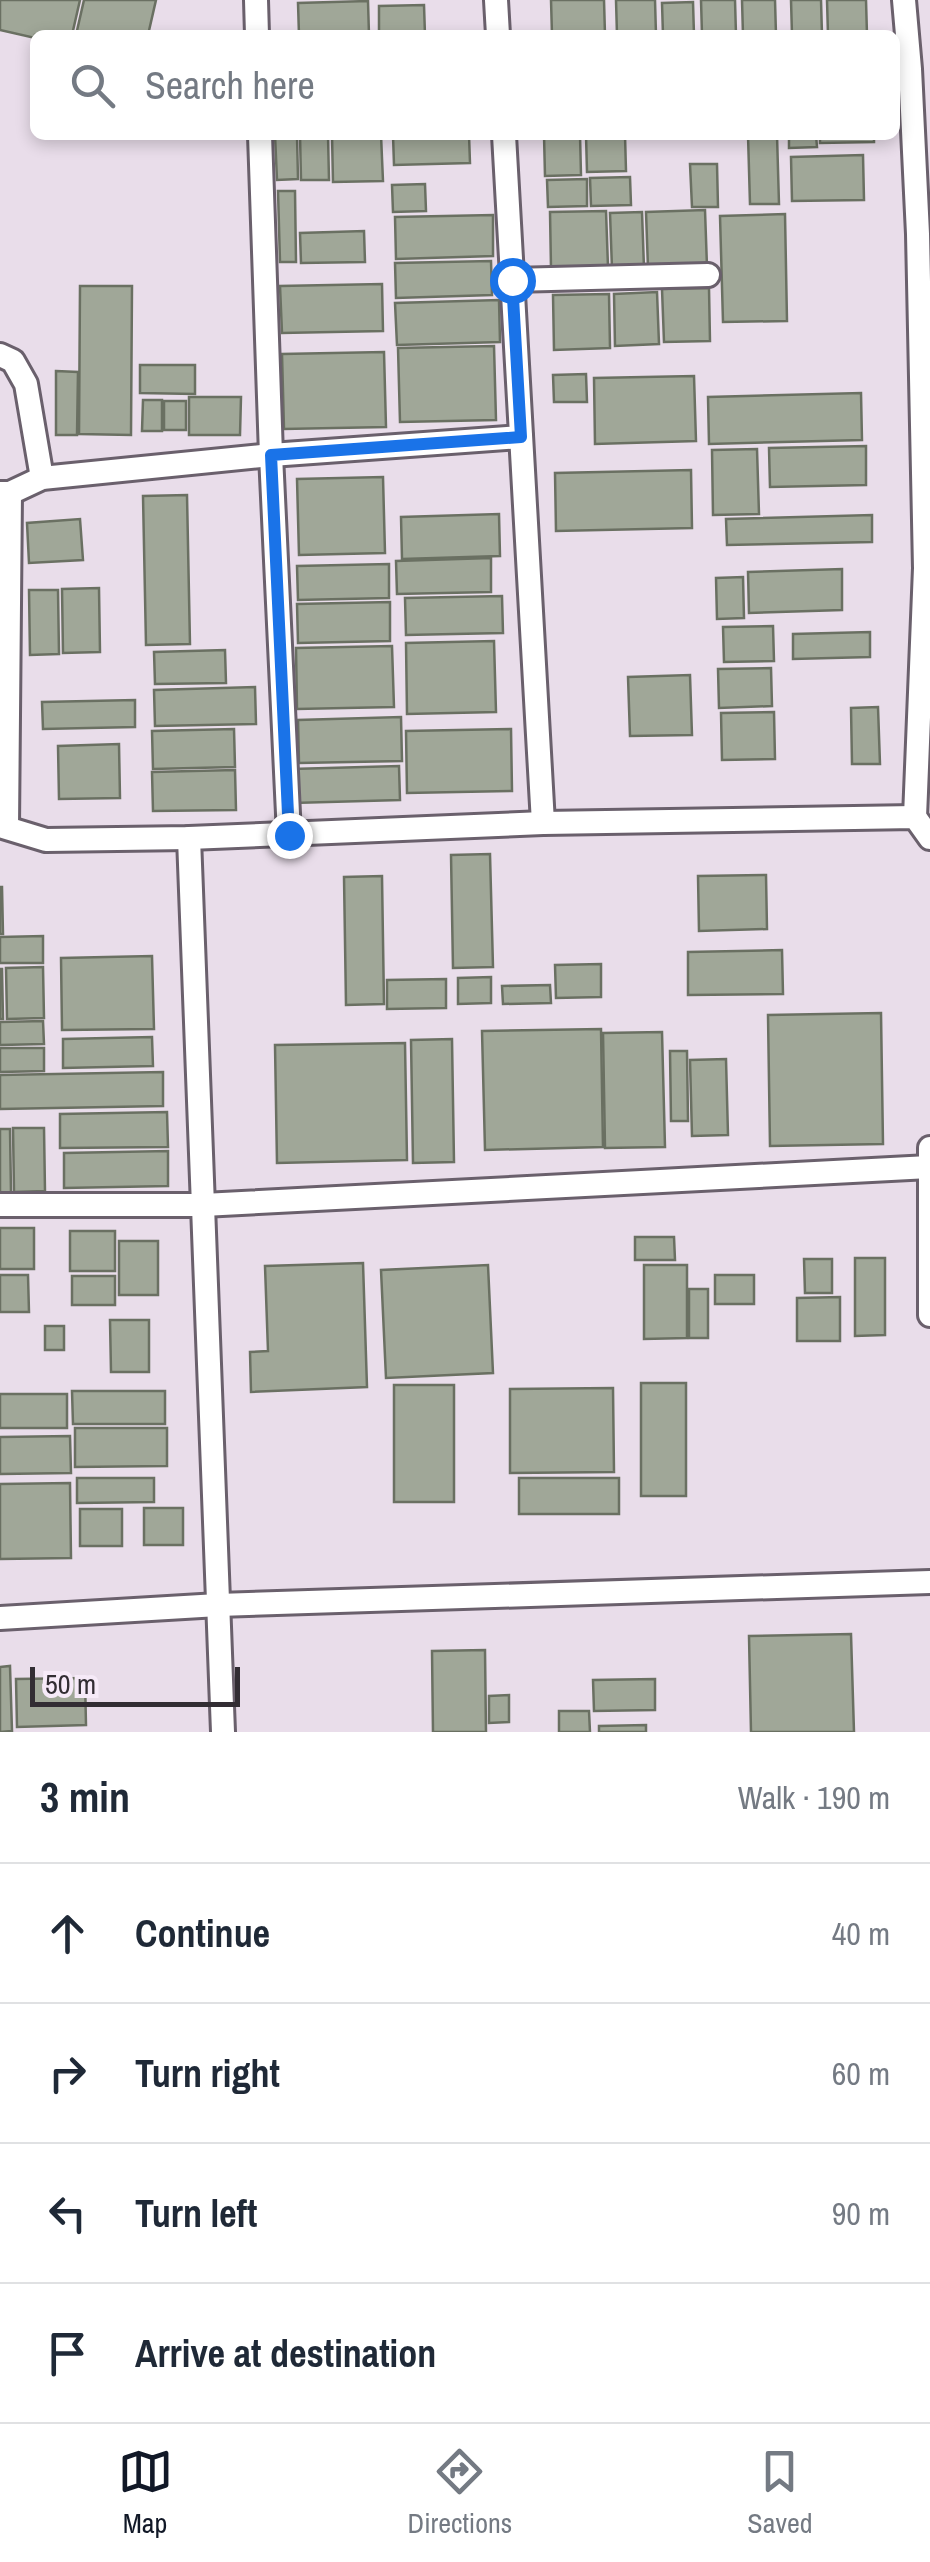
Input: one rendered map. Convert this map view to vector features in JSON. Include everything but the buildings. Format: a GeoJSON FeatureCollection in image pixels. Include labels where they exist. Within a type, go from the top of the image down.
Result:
{"type":"FeatureCollection","features":[{"type":"Feature","properties":{"kind":"street"},"geometry":{"type":"LineString","coordinates":[[256,0],[257,30]]}},
{"type":"Feature","properties":{"kind":"street"},"geometry":{"type":"LineString","coordinates":[[496,0],[498,30]]}},
{"type":"Feature","properties":{"kind":"street"},"geometry":{"type":"LineString","coordinates":[[904,0],[902,69],[924,235],[928,564],[915,816],[930,838]]}},
{"type":"Feature","properties":{"kind":"street"},"geometry":{"type":"LineString","coordinates":[[260,140],[289,835]]}},
{"type":"Feature","properties":{"kind":"street"},"geometry":{"type":"LineString","coordinates":[[504,140],[542,823]]}},
{"type":"Feature","properties":{"kind":"street"},"geometry":{"type":"LineString","coordinates":[[512,280],[708,276]]}},
{"type":"Feature","properties":{"kind":"street"},"geometry":{"type":"LineString","coordinates":[[0,355],[13,361],[26,384],[42,478]]}},
{"type":"Feature","properties":{"kind":"street"},"geometry":{"type":"LineString","coordinates":[[521,437],[271,455],[42,478],[5,493],[4,827],[46,840],[289,835],[542,823],[915,816]]}},
{"type":"Feature","properties":{"kind":"street"},"geometry":{"type":"LineString","coordinates":[[189,838],[222,1732]]}},
{"type":"Feature","properties":{"kind":"street"},"geometry":{"type":"LineString","coordinates":[[930,1148],[930,1315]]}},
{"type":"Feature","properties":{"kind":"street"},"geometry":{"type":"LineString","coordinates":[[0,1206],[203,1205],[929,1167]]}},
{"type":"Feature","properties":{"kind":"street"},"geometry":{"type":"LineString","coordinates":[[0,1618],[218,1605],[930,1582]]}},
{"type":"Feature","properties":{"kind":"route"},"geometry":{"type":"LineString","coordinates":[[289,835],[271,455],[521,437],[512,280]]}}]}
